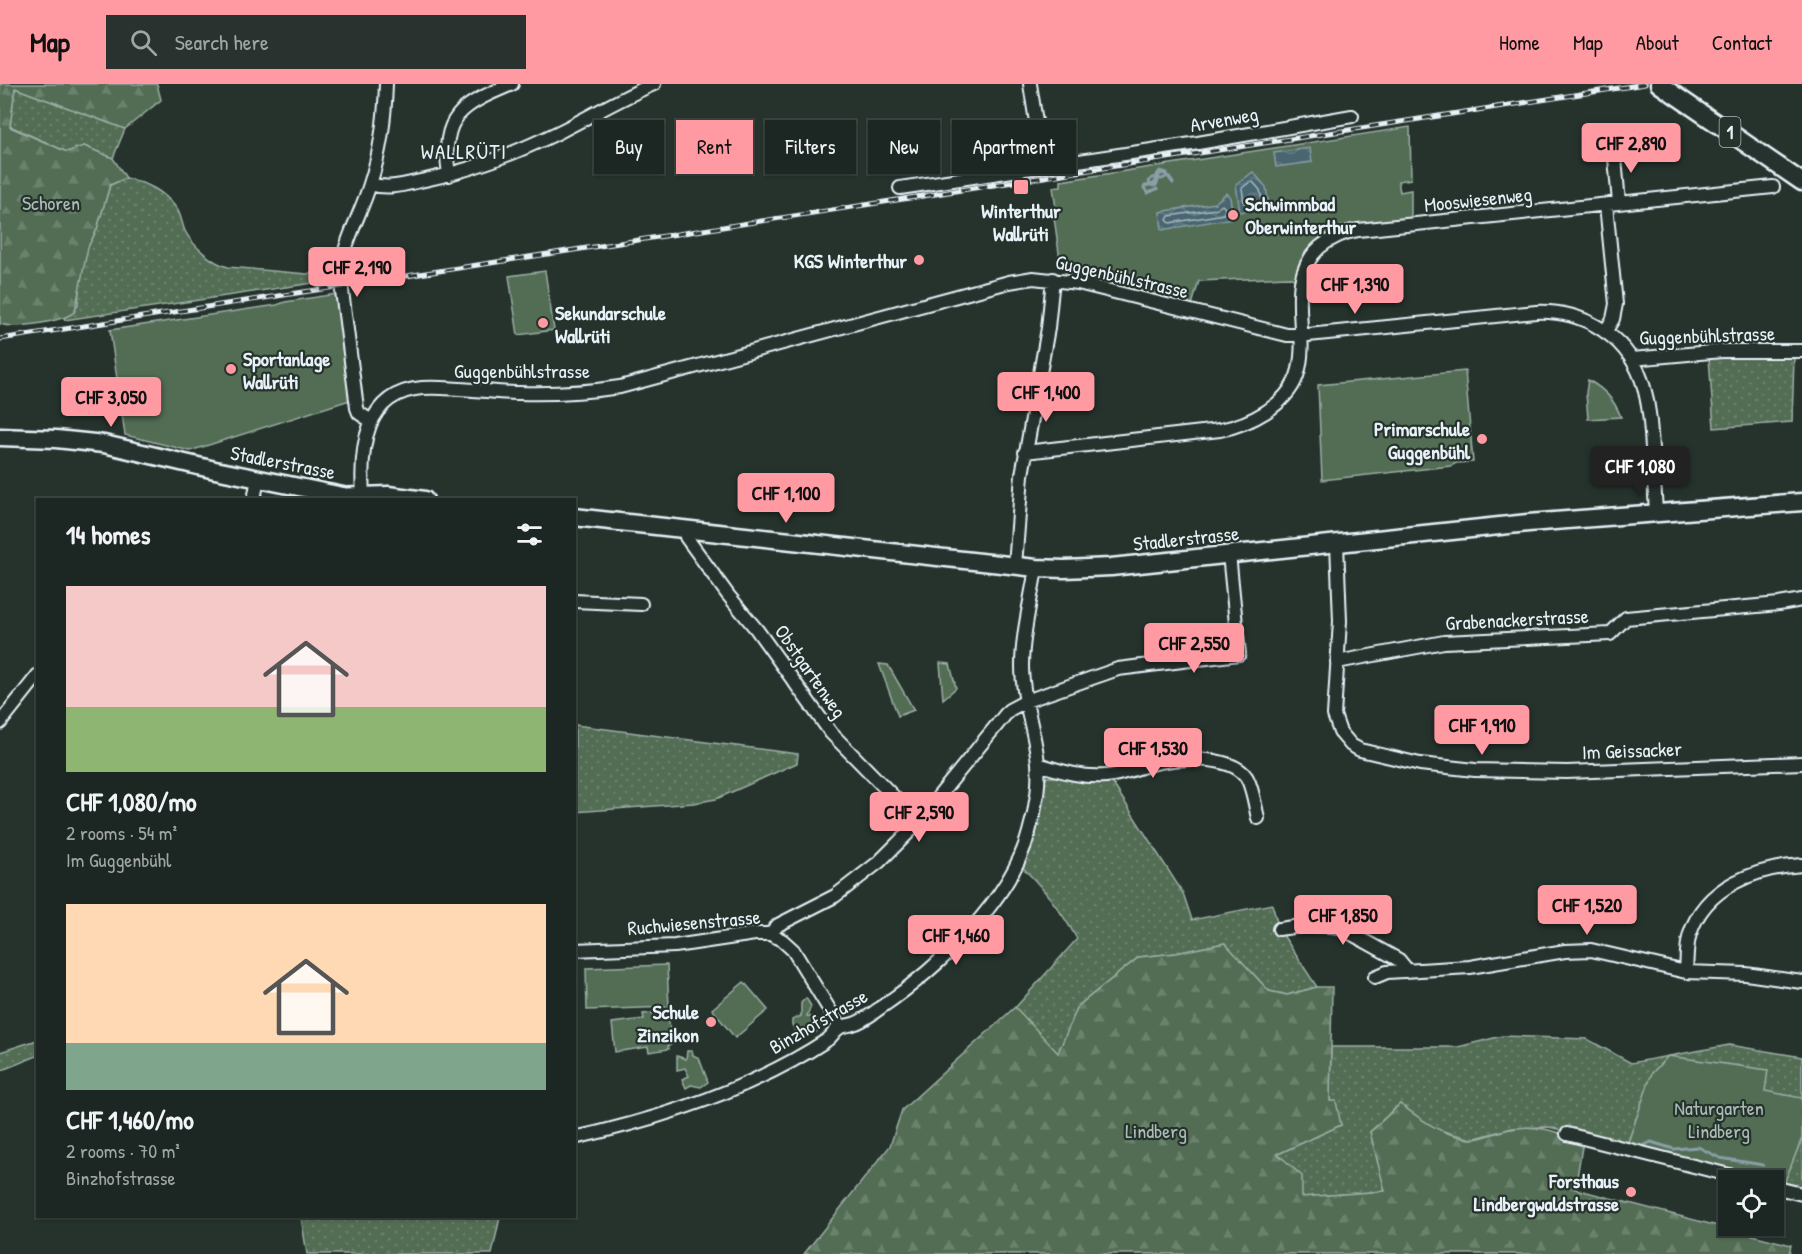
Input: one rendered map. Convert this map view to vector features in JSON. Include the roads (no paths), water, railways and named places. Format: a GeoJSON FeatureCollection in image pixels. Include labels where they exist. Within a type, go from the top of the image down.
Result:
{"type":"FeatureCollection","features":[{"type":"Feature","properties":{"kind":"main road","name":"1"},"geometry":{"type":"LineString","coordinates":[[1659,84],[1802,182]]}},
{"type":"Feature","properties":{"kind":"main road","name":"Stadlerstrasse"},"geometry":{"type":"LineString","coordinates":[[0,437],[104,444],[215,470],[256,488],[343,496],[396,498]]}},
{"type":"Feature","properties":{"kind":"main road","name":"Stadlerstrasse"},"geometry":{"type":"LineString","coordinates":[[576,517],[1015,566],[1094,568],[1528,523],[1802,502]]}},
{"type":"Feature","properties":{"kind":"street"},"geometry":{"type":"LineString","coordinates":[[371,421],[359,413],[357,408],[340,281],[344,254],[370,184],[380,149],[386,84]]}},
{"type":"Feature","properties":{"kind":"street"},"geometry":{"type":"LineString","coordinates":[[449,175],[446,146],[448,135],[459,113],[478,99],[512,84]]}},
{"type":"Feature","properties":{"kind":"street"},"geometry":{"type":"LineString","coordinates":[[370,184],[385,188],[449,175],[520,150],[654,84]]}},
{"type":"Feature","properties":{"kind":"street"},"geometry":{"type":"LineString","coordinates":[[1030,84],[1036,120]]}},
{"type":"Feature","properties":{"kind":"street","name":"Arvenweg"},"geometry":{"type":"LineString","coordinates":[[1076,161],[1198,143],[1352,116]]}},
{"type":"Feature","properties":{"kind":"street"},"geometry":{"type":"LineString","coordinates":[[1614,147],[1619,203]]}},
{"type":"Feature","properties":{"kind":"street","name":"Arvenweg"},"geometry":{"type":"LineString","coordinates":[[900,188],[991,174]]}},
{"type":"Feature","properties":{"kind":"street","name":"Mooswiesenweg"},"geometry":{"type":"LineString","coordinates":[[1026,452],[1220,430],[1243,424],[1267,411],[1292,385],[1299,370],[1302,336],[1299,296],[1303,274],[1316,251],[1340,235],[1358,230],[1773,187]]}},
{"type":"Feature","properties":{"kind":"street"},"geometry":{"type":"LineString","coordinates":[[1605,332],[1613,319],[1616,304],[1606,205]]}},
{"type":"Feature","properties":{"kind":"street","name":"Guggenbühlstrasse"},"geometry":{"type":"LineString","coordinates":[[368,496],[363,447],[371,421],[393,398],[414,389],[577,393],[620,387],[1009,282],[1033,278],[1097,287],[1279,334],[1302,336],[1543,311],[1574,316],[1605,332],[1622,346],[1632,359],[1722,351],[1802,351]]}},
{"type":"Feature","properties":{"kind":"street"},"geometry":{"type":"LineString","coordinates":[[1015,566],[1026,452],[1048,328],[1053,279]]}},
{"type":"Feature","properties":{"kind":"street"},"geometry":{"type":"LineString","coordinates":[[1632,359],[1641,378],[1648,404],[1656,513]]}},
{"type":"Feature","properties":{"kind":"street","name":"Obstgartenweg"},"geometry":{"type":"LineString","coordinates":[[687,530],[686,537],[698,556],[757,630],[831,734],[896,799],[912,829]]}},
{"type":"Feature","properties":{"kind":"street","name":"Im Geissacker"},"geometry":{"type":"LineString","coordinates":[[1337,543],[1340,612],[1334,708],[1336,722],[1348,741],[1366,753],[1420,764],[1475,770],[1537,772],[1802,763]]}},
{"type":"Feature","properties":{"kind":"street"},"geometry":{"type":"LineString","coordinates":[[770,934],[778,925],[835,896],[879,862],[912,829],[1009,710],[1026,700],[1118,669],[1239,654],[1229,554]]}},
{"type":"Feature","properties":{"kind":"street","name":"Binzhofstrasse"},"geometry":{"type":"LineString","coordinates":[[576,1137],[617,1128],[667,1113],[723,1092],[809,1051],[830,1039],[840,1027],[856,1023],[880,1008],[936,965],[969,931],[996,897],[1018,863],[1029,833],[1036,798],[1038,764],[1022,667],[1036,568]]}},
{"type":"Feature","properties":{"kind":"street","name":"Grabenackerstrasse"},"geometry":{"type":"LineString","coordinates":[[1337,662],[1452,641],[1610,634],[1626,618],[1802,600]]}},
{"type":"Feature","properties":{"kind":"street"},"geometry":{"type":"LineString","coordinates":[[576,601],[641,604]]}},
{"type":"Feature","properties":{"kind":"street"},"geometry":{"type":"LineString","coordinates":[[0,723],[36,678]]}},
{"type":"Feature","properties":{"kind":"street"},"geometry":{"type":"LineString","coordinates":[[1038,764],[1077,776],[1108,776],[1161,761],[1223,761],[1237,768],[1247,778],[1258,819]]}},
{"type":"Feature","properties":{"kind":"street"},"geometry":{"type":"LineString","coordinates":[[1686,972],[1689,937],[1695,920],[1707,902],[1722,890],[1747,876],[1768,870],[1802,866]]}},
{"type":"Feature","properties":{"kind":"street"},"geometry":{"type":"LineString","coordinates":[[1279,928],[1308,926],[1341,928],[1399,960],[1408,971]]}},
{"type":"Feature","properties":{"kind":"street","name":"Ruchwiesenstrasse"},"geometry":{"type":"LineString","coordinates":[[576,950],[675,946],[755,934],[770,934],[782,940],[793,950],[840,1027]]}},
{"type":"Feature","properties":{"kind":"street"},"geometry":{"type":"LineString","coordinates":[[1374,977],[1387,972],[1470,967],[1565,951],[1591,950],[1686,972],[1746,974],[1802,982]]}},
{"type":"Feature","properties":{"kind":"street"},"geometry":{"type":"LineString","coordinates":[[1567,1134],[1718,1172]]}},
{"type":"Feature","properties":{"kind":"street"},"geometry":{"type":"LineString","coordinates":[[1784,1190],[1802,1194]]}},
{"type":"Feature","properties":{"kind":"water"},"geometry":{"type":"Polygon","coordinates":[[[1310,148],[1312,162],[1276,167],[1274,153],[1310,148]]]}},
{"type":"Feature","properties":{"kind":"water"},"geometry":{"type":"Polygon","coordinates":[[[1253,172],[1266,187],[1269,207],[1240,212],[1236,185],[1253,172]]]}},
{"type":"Feature","properties":{"kind":"water"},"geometry":{"type":"Polygon","coordinates":[[[1226,193],[1230,197],[1233,218],[1162,230],[1160,212],[1215,203],[1226,193]]]}},
{"type":"Feature","properties":{"kind":"waterway"},"geometry":{"type":"LineString","coordinates":[[1157,189],[1148,193],[1144,188],[1145,186],[1150,185],[1156,181],[1156,179],[1156,177],[1160,171],[1167,173],[1166,177],[1162,179],[1159,178],[1157,178],[1156,178],[1155,178],[1152,178],[1149,181],[1150,185],[1155,186],[1158,182],[1158,179],[1159,178],[1159,175],[1163,173],[1165,174],[1166,175],[1168,176],[1173,183]]}},
{"type":"Feature","properties":{"kind":"waterway"},"geometry":{"type":"LineString","coordinates":[[1643,1146],[1651,1142],[1674,1149],[1698,1147],[1720,1158],[1763,1165]]}},
{"type":"Feature","properties":{"kind":"railway"},"geometry":{"type":"LineString","coordinates":[[0,339],[1645,84]]}},
{"type":"Feature","properties":{"kind":"place","name":"Winterthur Wallrüti"},"geometry":{"type":"Point","coordinates":[1021,187]}},
{"type":"Feature","properties":{"kind":"place","name":"Schwimmbad Oberwinterthur"},"geometry":{"type":"Point","coordinates":[1233,215]}},
{"type":"Feature","properties":{"kind":"place","name":"KGS Winterthur"},"geometry":{"type":"Point","coordinates":[919,260]}},
{"type":"Feature","properties":{"kind":"place","name":"Sekundarschule Wallrüti"},"geometry":{"type":"Point","coordinates":[543,323]}},
{"type":"Feature","properties":{"kind":"place","name":"Sportanlage Wallrüti"},"geometry":{"type":"Point","coordinates":[231,369]}},
{"type":"Feature","properties":{"kind":"place","name":"Primarschule Guggenbühl"},"geometry":{"type":"Point","coordinates":[1482,439]}},
{"type":"Feature","properties":{"kind":"place","name":"Schule Zinzikon"},"geometry":{"type":"Point","coordinates":[711,1022]}},
{"type":"Feature","properties":{"kind":"place","name":"Forsthaus Lindbergwaldstrasse"},"geometry":{"type":"Point","coordinates":[1631,1192]}},
{"type":"Feature","properties":{"kind":"district","name":"WALLRÜTI"},"geometry":{"type":"Point","coordinates":[464,151]}},
{"type":"Feature","properties":{"kind":"park label","name":"Schoren"},"geometry":{"type":"Point","coordinates":[51,202]}},
{"type":"Feature","properties":{"kind":"park label","name":"Naturgarten Lindberg"},"geometry":{"type":"Point","coordinates":[1719,1118]}},
{"type":"Feature","properties":{"kind":"park label","name":"Lindberg"},"geometry":{"type":"Point","coordinates":[1156,1130]}}]}
